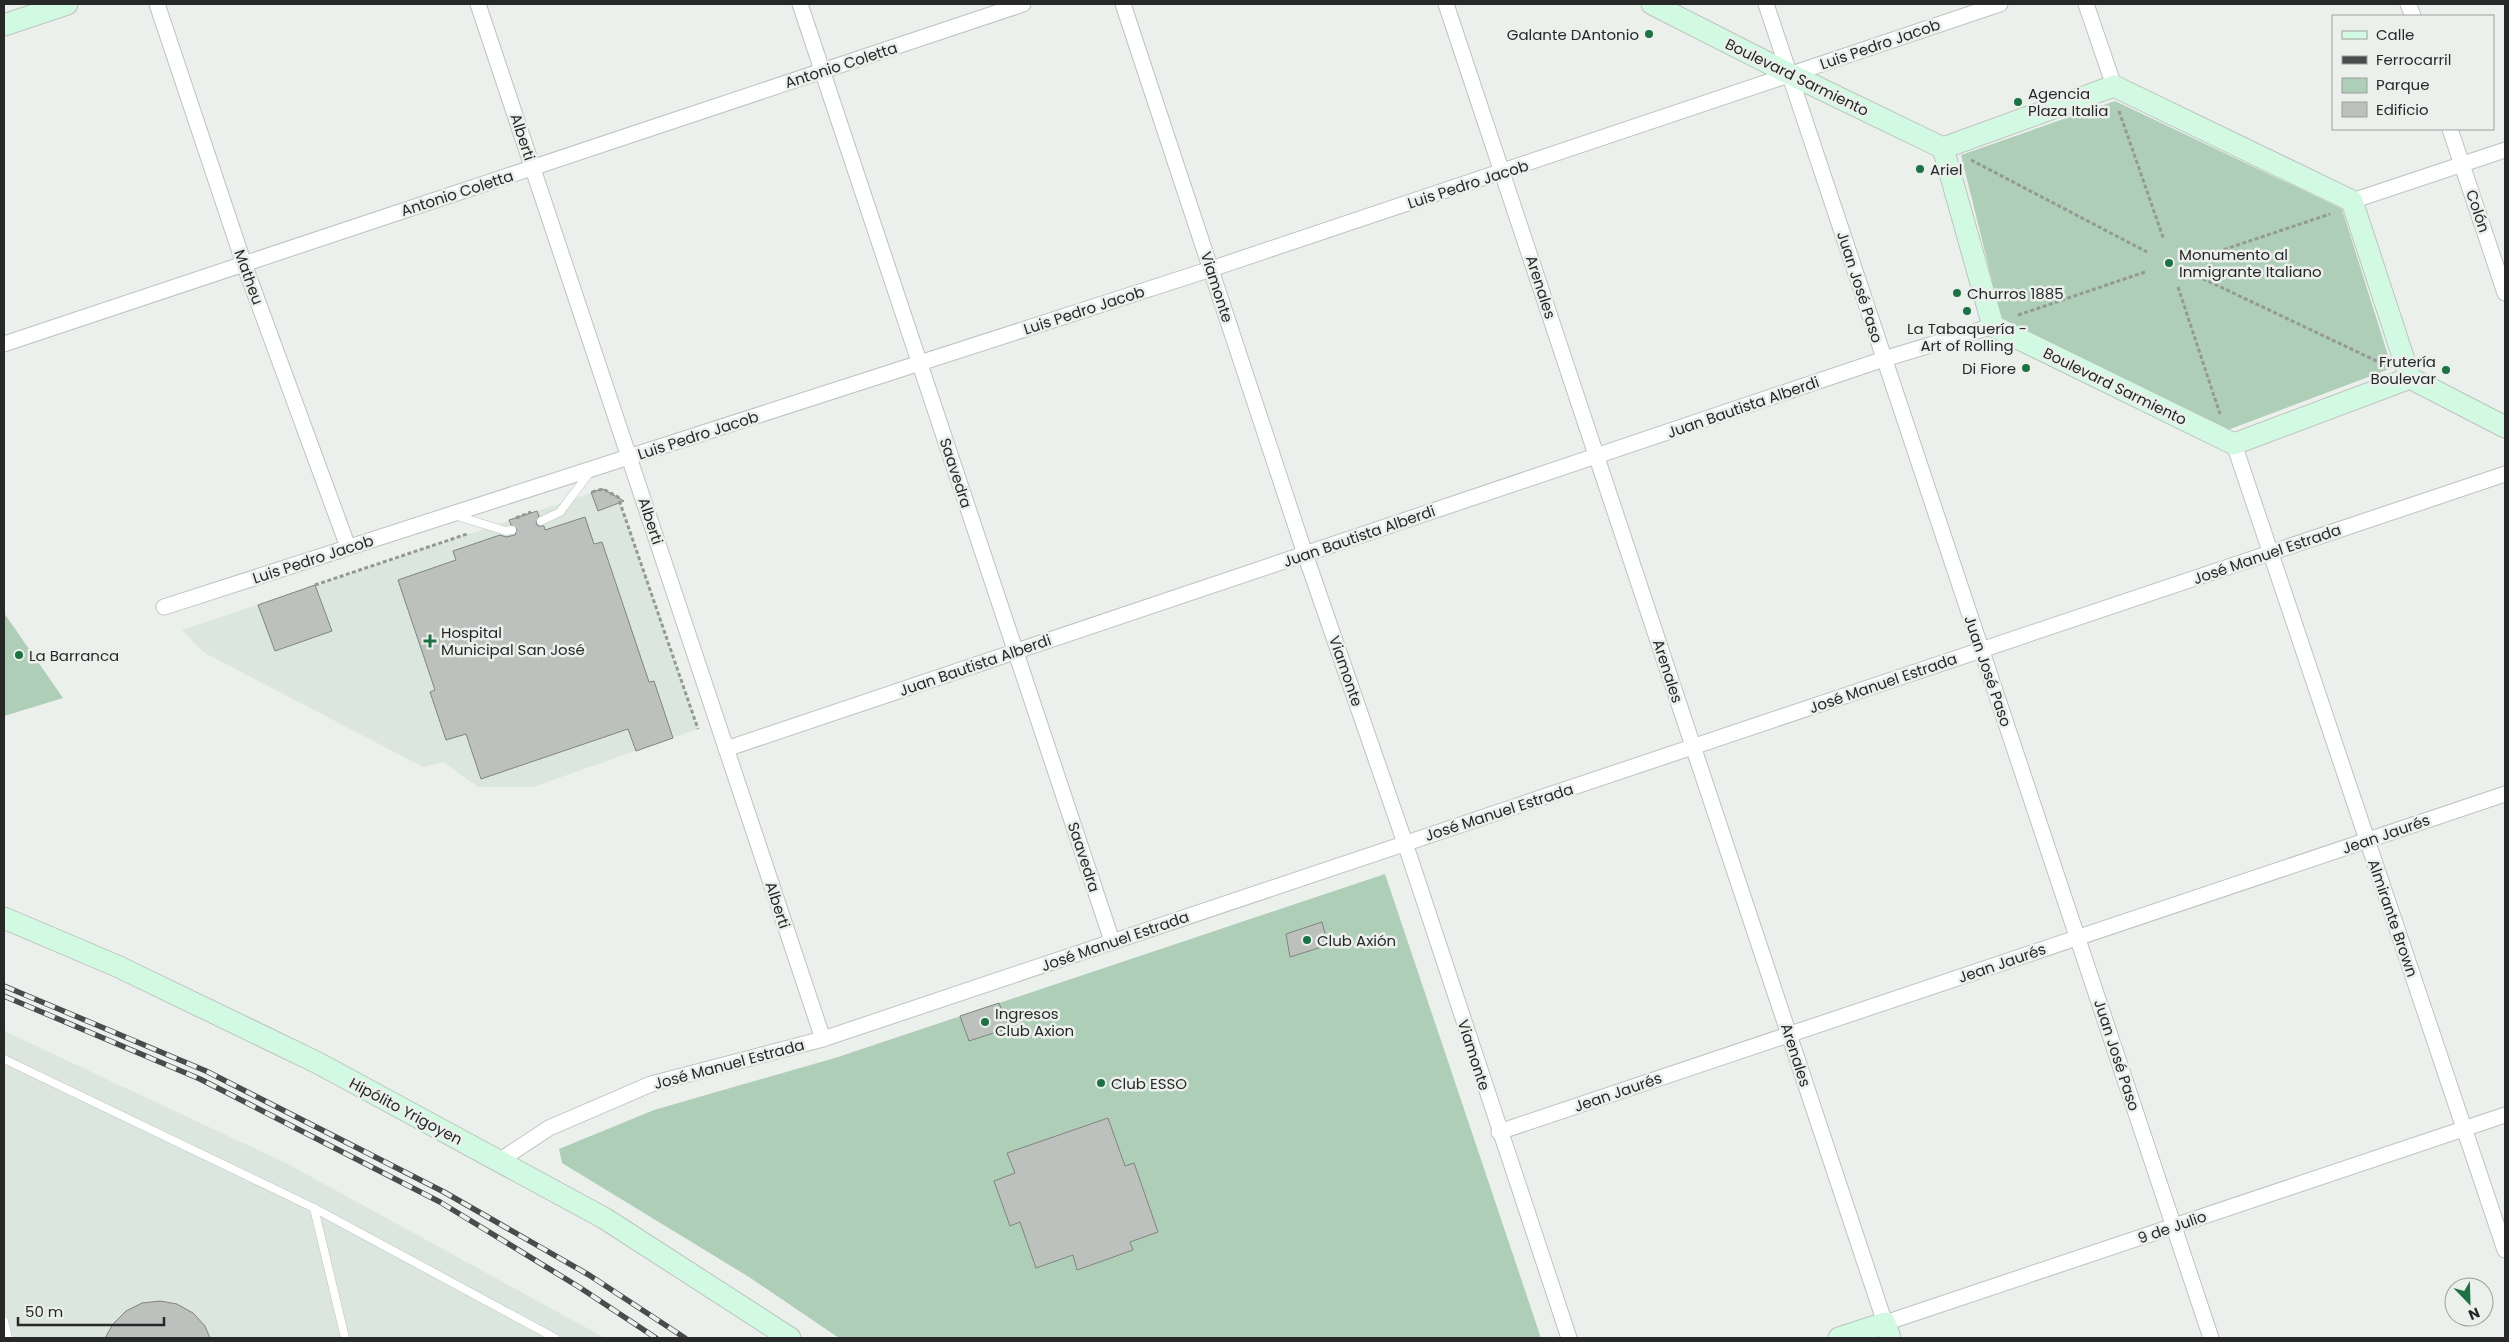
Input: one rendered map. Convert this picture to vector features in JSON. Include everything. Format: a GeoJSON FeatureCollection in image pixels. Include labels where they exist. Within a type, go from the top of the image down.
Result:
{"type":"FeatureCollection","features":[{"type":"Feature","properties":{"kind":"main road"},"geometry":{"type":"LineString","coordinates":[[4,25],[67,4]]}},
{"type":"Feature","properties":{"kind":"main road","name":"Boulevard Sarmiento"},"geometry":{"type":"LineString","coordinates":[[1652,4],[1790,74],[1943,148]]}},
{"type":"Feature","properties":{"kind":"main road"},"geometry":{"type":"LineString","coordinates":[[2002,322],[1943,148],[2114,86],[2352,201],[2410,378],[2505,427]]}},
{"type":"Feature","properties":{"kind":"main road","name":"Boulevard Sarmiento"},"geometry":{"type":"LineString","coordinates":[[2002,322],[2234,444]]}},
{"type":"Feature","properties":{"kind":"main road"},"geometry":{"type":"LineString","coordinates":[[2234,444],[2410,378]]}},
{"type":"Feature","properties":{"kind":"main road","name":"Hipólito Yrigoyen"},"geometry":{"type":"LineString","coordinates":[[4,918],[118,966],[318,1063],[604,1218],[790,1338]]}},
{"type":"Feature","properties":{"kind":"main road","name":"9 de Julio"},"geometry":{"type":"LineString","coordinates":[[1839,1338],[1887,1331]]}},
{"type":"Feature","properties":{"kind":"street","name":"Matheu"},"geometry":{"type":"LineString","coordinates":[[157,4],[244,264],[348,547]]}},
{"type":"Feature","properties":{"kind":"street","name":"Alberti"},"geometry":{"type":"LineString","coordinates":[[478,4],[823,1038]]}},
{"type":"Feature","properties":{"kind":"street","name":"Saavedra"},"geometry":{"type":"LineString","coordinates":[[800,4],[1112,941]]}},
{"type":"Feature","properties":{"kind":"street","name":"Antonio Coletta"},"geometry":{"type":"LineString","coordinates":[[4,344],[1023,4]]}},
{"type":"Feature","properties":{"kind":"street","name":"Viamonte"},"geometry":{"type":"LineString","coordinates":[[1122,4],[1212,269],[1305,554],[1405,843],[1499,1132],[1569,1338]]}},
{"type":"Feature","properties":{"kind":"street","name":"Arenales"},"geometry":{"type":"LineString","coordinates":[[1446,4],[1887,1331]]}},
{"type":"Feature","properties":{"kind":"street","name":"Juan José Paso"},"geometry":{"type":"LineString","coordinates":[[1766,4],[2211,1338]]}},
{"type":"Feature","properties":{"kind":"street","name":"Luis Pedro Jacob"},"geometry":{"type":"LineString","coordinates":[[164,607],[1212,269],[2000,4]]}},
{"type":"Feature","properties":{"kind":"street"},"geometry":{"type":"LineString","coordinates":[[2086,4],[2114,86]]}},
{"type":"Feature","properties":{"kind":"street","name":"Colón"},"geometry":{"type":"LineString","coordinates":[[2450,130],[2505,293]]}},
{"type":"Feature","properties":{"kind":"street"},"geometry":{"type":"LineString","coordinates":[[2352,201],[2505,150]]}},
{"type":"Feature","properties":{"kind":"street","name":"Juan Bautista Alberdi"},"geometry":{"type":"LineString","coordinates":[[726,749],[1884,359],[2002,322]]}},
{"type":"Feature","properties":{"kind":"street","name":"Almirante Brown"},"geometry":{"type":"LineString","coordinates":[[2234,444],[2505,1250]]}},
{"type":"Feature","properties":{"kind":"street","name":"José Manuel Estrada"},"geometry":{"type":"LineString","coordinates":[[499,1161],[549,1128],[651,1084],[823,1038],[2505,474]]}},
{"type":"Feature","properties":{"kind":"street","name":"Jean Jaurés"},"geometry":{"type":"LineString","coordinates":[[1499,1132],[2505,794]]}},
{"type":"Feature","properties":{"kind":"street","name":"9 de Julio"},"geometry":{"type":"LineString","coordinates":[[1887,1331],[2174,1226],[2505,1115]]}},
{"type":"Feature","properties":{"kind":"lane"},"geometry":{"type":"LineString","coordinates":[[541,521],[560,512],[593,469]]}},
{"type":"Feature","properties":{"kind":"lane"},"geometry":{"type":"LineString","coordinates":[[451,514],[512,530]]}},
{"type":"Feature","properties":{"kind":"lane"},"geometry":{"type":"LineString","coordinates":[[4,1059],[314,1208],[544,1334],[555,1338]]}},
{"type":"Feature","properties":{"kind":"lane"},"geometry":{"type":"LineString","coordinates":[[314,1208],[344,1338]]}},
{"type":"Feature","properties":{"kind":"lane"},"geometry":{"type":"LineString","coordinates":[[4,1321],[8,1338]]}},
{"type":"Feature","properties":{"kind":"path"},"geometry":{"type":"LineString","coordinates":[[2119,110],[2164,240]]}},
{"type":"Feature","properties":{"kind":"path"},"geometry":{"type":"LineString","coordinates":[[1970,159],[2148,252]]}},
{"type":"Feature","properties":{"kind":"path"},"geometry":{"type":"LineString","coordinates":[[2193,260],[2332,213]]}},
{"type":"Feature","properties":{"kind":"path"},"geometry":{"type":"LineString","coordinates":[[2002,322],[2145,272]]}},
{"type":"Feature","properties":{"kind":"path"},"geometry":{"type":"LineString","coordinates":[[2191,273],[2392,368],[2383,371]]}},
{"type":"Feature","properties":{"kind":"path"},"geometry":{"type":"LineString","coordinates":[[2178,287],[2222,422]]}},
{"type":"Feature","properties":{"kind":"path"},"geometry":{"type":"LineString","coordinates":[[569,500],[603,488],[618,497],[698,729]]}},
{"type":"Feature","properties":{"kind":"path"},"geometry":{"type":"LineString","coordinates":[[315,585],[537,511]]}},
{"type":"Feature","properties":{"kind":"shaded area","name":"Hospital Municipal San José"},"geometry":{"type":"Polygon","coordinates":[[[603,489],[618,497],[698,729],[533,787],[478,787],[443,762],[423,767],[203,652],[182,630],[603,489]]]}},
{"type":"Feature","properties":{"kind":"shaded area"},"geometry":{"type":"Polygon","coordinates":[[[4,1031],[286,1163],[605,1338],[4,1338],[4,1031]]]}},
{"type":"Feature","properties":{"kind":"green space"},"geometry":{"type":"Polygon","coordinates":[[[2115,101],[2342,209],[2392,368],[2225,431],[2002,321],[1961,155],[2115,101]]]}},
{"type":"Feature","properties":{"kind":"green space","name":"La Barranca"},"geometry":{"type":"Polygon","coordinates":[[[4,613],[63,698],[4,716],[4,613]]]}},
{"type":"Feature","properties":{"kind":"green space","name":"Club ESSO"},"geometry":{"type":"Polygon","coordinates":[[[1385,874],[1541,1338],[839,1338],[749,1277],[562,1163],[559,1149],[654,1110],[838,1057],[1385,874]]]}},
{"type":"Feature","properties":{"kind":"building"},"geometry":{"type":"Polygon","coordinates":[[[603,489],[624,501],[598,511],[591,492],[603,489]]]}},
{"type":"Feature","properties":{"kind":"building"},"geometry":{"type":"Polygon","coordinates":[[[537,511],[539,516],[536,523],[538,526],[544,526],[545,530],[585,517],[594,544],[602,542],[649,682],[654,681],[673,738],[636,751],[628,729],[481,779],[466,734],[446,740],[430,692],[435,690],[398,580],[456,560],[453,551],[500,535],[506,537],[515,535],[517,529],[511,525],[509,520],[537,511]]]}},
{"type":"Feature","properties":{"kind":"building"},"geometry":{"type":"Polygon","coordinates":[[[315,585],[332,631],[275,651],[258,605],[315,585]]]}},
{"type":"Feature","properties":{"kind":"building","name":"Club Axión"},"geometry":{"type":"Polygon","coordinates":[[[1322,922],[1328,945],[1290,957],[1286,934],[1322,922]]]}},
{"type":"Feature","properties":{"kind":"building","name":"Ingresos Club Axion"},"geometry":{"type":"Polygon","coordinates":[[[999,1003],[1009,1028],[969,1041],[960,1016],[999,1003]]]}},
{"type":"Feature","properties":{"kind":"building"},"geometry":{"type":"Polygon","coordinates":[[[1108,1118],[1125,1166],[1134,1163],[1158,1232],[1130,1242],[1133,1250],[1077,1270],[1073,1255],[1036,1268],[1020,1222],[1010,1226],[994,1181],[1015,1173],[1007,1153],[1108,1118]]]}},
{"type":"Feature","properties":{"kind":"building"},"geometry":{"type":"Polygon","coordinates":[[[160,1301],[177,1304],[193,1313],[205,1326],[210,1338],[105,1338],[113,1324],[126,1311],[142,1303],[160,1301]]]}},
{"type":"Feature","properties":{"kind":"railway"},"geometry":{"type":"LineString","coordinates":[[4,986],[206,1071],[444,1192],[589,1275],[685,1338]]}},
{"type":"Feature","properties":{"kind":"railway"},"geometry":{"type":"LineString","coordinates":[[4,996],[200,1079],[440,1202],[579,1287],[656,1338]]}},
{"type":"Feature","properties":{"kind":"place","name":"Galante DAntonio"},"geometry":{"type":"Point","coordinates":[1649,34]}},
{"type":"Feature","properties":{"kind":"place","name":"Agencia Plaza Italia"},"geometry":{"type":"Point","coordinates":[2018,102]}},
{"type":"Feature","properties":{"kind":"place","name":"Ariel"},"geometry":{"type":"Point","coordinates":[1920,169]}},
{"type":"Feature","properties":{"kind":"place","name":"Monumento al Inmigrante Italiano"},"geometry":{"type":"Point","coordinates":[2169,263]}},
{"type":"Feature","properties":{"kind":"place","name":"Churros 1885"},"geometry":{"type":"Point","coordinates":[1957,293]}},
{"type":"Feature","properties":{"kind":"place","name":"La Tabaquería - Art of Rolling"},"geometry":{"type":"Point","coordinates":[1967,311]}},
{"type":"Feature","properties":{"kind":"place","name":"Di Fiore"},"geometry":{"type":"Point","coordinates":[2026,368]}},
{"type":"Feature","properties":{"kind":"place","name":"Frutería Boulevar"},"geometry":{"type":"Point","coordinates":[2446,370]}},
{"type":"Feature","properties":{"kind":"place","name":"Hospital Municipal San José"},"geometry":{"type":"Point","coordinates":[430,641]}},
{"type":"Feature","properties":{"kind":"place","name":"La Barranca"},"geometry":{"type":"Point","coordinates":[19,655]}},
{"type":"Feature","properties":{"kind":"place","name":"Club Axión"},"geometry":{"type":"Point","coordinates":[1307,940]}},
{"type":"Feature","properties":{"kind":"place","name":"Ingresos Club Axion"},"geometry":{"type":"Point","coordinates":[985,1022]}},
{"type":"Feature","properties":{"kind":"place","name":"Club ESSO"},"geometry":{"type":"Point","coordinates":[1101,1083]}}]}
